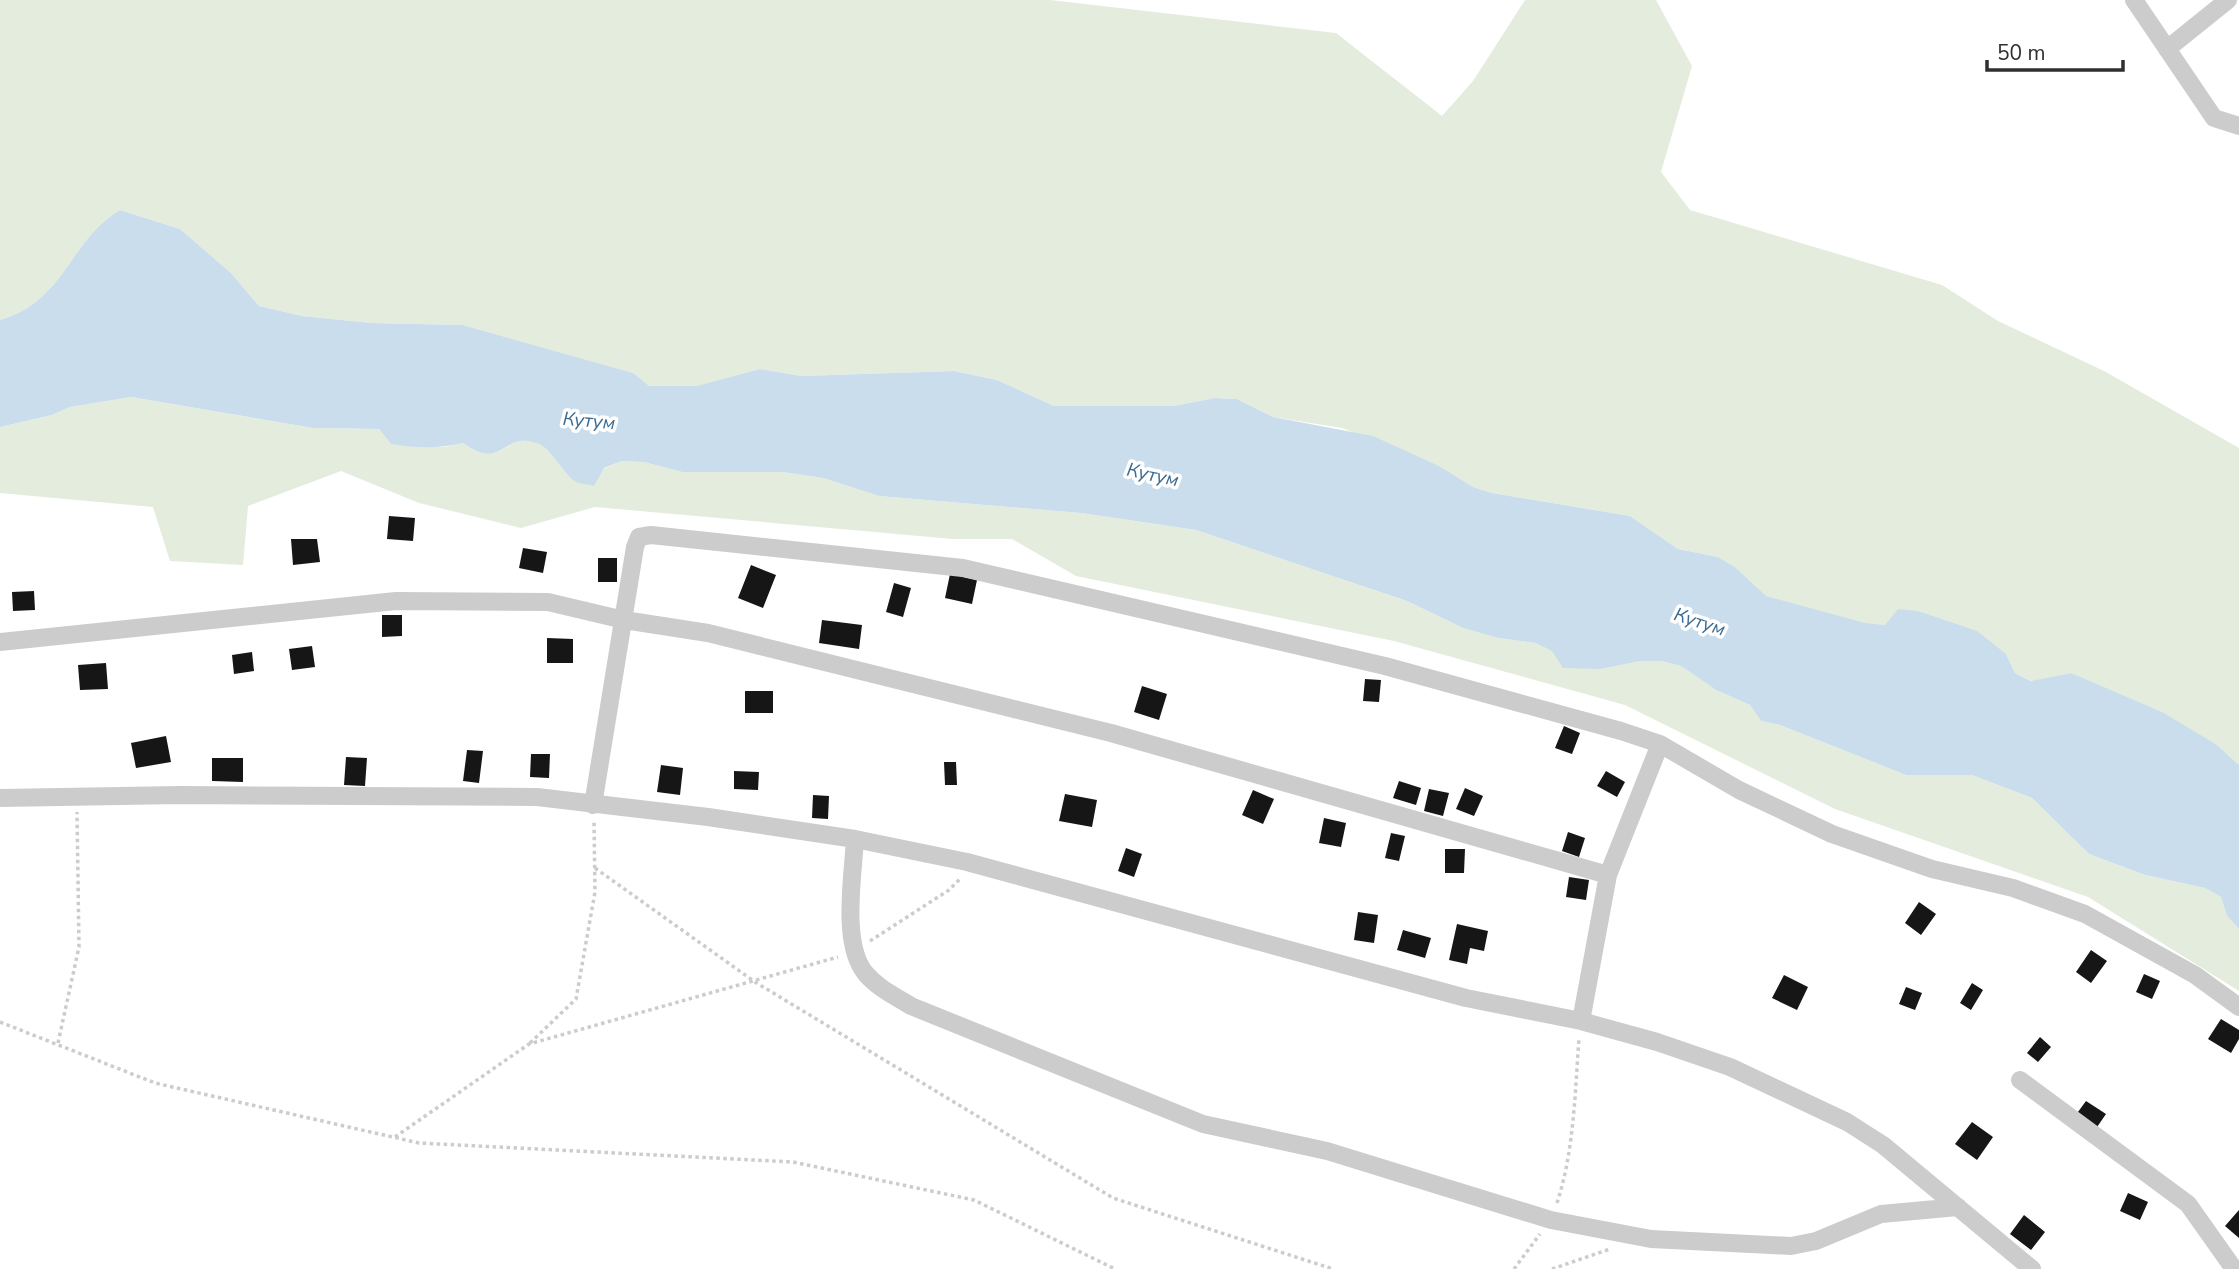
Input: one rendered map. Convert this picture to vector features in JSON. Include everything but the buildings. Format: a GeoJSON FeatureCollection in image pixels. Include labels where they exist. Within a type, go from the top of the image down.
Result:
{"type":"FeatureCollection","features":[{"type":"Feature","properties":{"kind":"street"},"geometry":{"type":"LineString","coordinates":[[2134,0],[2214,118],[2239,126]]}},
{"type":"Feature","properties":{"kind":"street"},"geometry":{"type":"LineString","coordinates":[[2166,49],[2228,0]]}},
{"type":"Feature","properties":{"kind":"street"},"geometry":{"type":"LineString","coordinates":[[593,805],[635,547],[639,537],[651,535],[963,568],[1385,666],[1660,744],[1739,790],[1832,834],[1931,869],[2013,888],[2085,914],[2195,975],[2239,1007]]}},
{"type":"Feature","properties":{"kind":"street"},"geometry":{"type":"LineString","coordinates":[[0,642],[396,601],[548,602],[624,620],[708,633],[1111,733],[1608,874]]}},
{"type":"Feature","properties":{"kind":"street"},"geometry":{"type":"LineString","coordinates":[[1581,1021],[1608,874],[1660,744]]}},
{"type":"Feature","properties":{"kind":"street"},"geometry":{"type":"LineString","coordinates":[[0,798],[537,797],[708,817],[855,839],[967,862],[1466,999],[1581,1021],[1657,1042],[1730,1067],[1847,1122],[1883,1145],[2032,1269]]}},
{"type":"Feature","properties":{"kind":"street"},"geometry":{"type":"LineString","coordinates":[[855,839],[851,925],[854,952],[865,973],[911,1006],[1203,1124],[1327,1151],[1551,1220],[1651,1238],[1791,1246],[1816,1241],[1881,1213],[1958,1207]]}},
{"type":"Feature","properties":{"kind":"street"},"geometry":{"type":"LineString","coordinates":[[2020,1080],[2188,1204],[2234,1269]]}},
{"type":"Feature","properties":{"kind":"path"},"geometry":{"type":"LineString","coordinates":[[58,1043],[79,947],[77,796]]}},
{"type":"Feature","properties":{"kind":"path"},"geometry":{"type":"LineString","coordinates":[[516,1056],[576,999],[595,892],[593,805]]}},
{"type":"Feature","properties":{"kind":"path"},"geometry":{"type":"LineString","coordinates":[[395,1137],[529,1044],[854,952],[949,890],[962,878],[967,862]]}},
{"type":"Feature","properties":{"kind":"path"},"geometry":{"type":"LineString","coordinates":[[595,868],[755,982],[1113,1198],[1333,1269]]}},
{"type":"Feature","properties":{"kind":"path"},"geometry":{"type":"LineString","coordinates":[[1514,1269],[1551,1220],[1564,1182],[1581,1021]]}},
{"type":"Feature","properties":{"kind":"path"},"geometry":{"type":"LineString","coordinates":[[0,1022],[155,1083],[419,1143],[793,1162],[974,1200],[1115,1269]]}},
{"type":"Feature","properties":{"kind":"path"},"geometry":{"type":"LineString","coordinates":[[1552,1269],[1614,1248]]}},
{"type":"Feature","properties":{"kind":"green space"},"geometry":{"type":"Polygon","coordinates":[[[0,0],[1050,0],[1336,33],[1442,116],[1473,81],[1525,0],[1656,0],[1692,66],[1661,172],[1690,210],[1942,285],[1998,321],[2104,371],[2239,448],[2239,765],[2217,745],[2071,673],[2032,681],[2015,673],[2006,654],[1886,625],[1865,624],[1765,596],[1735,567],[1718,557],[1678,549],[1630,516],[1492,493],[1473,487],[1441,467],[1342,428],[1273,417],[1237,399],[1215,398],[1174,406],[1054,406],[997,380],[954,371],[801,376],[760,369],[696,386],[649,386],[632,373],[463,325],[372,323],[302,316],[259,306],[231,273],[180,229],[120,210],[89,238],[39,299],[22,311],[0,320],[0,0]]]}},
{"type":"Feature","properties":{"kind":"green space"},"geometry":{"type":"Polygon","coordinates":[[[131,397],[313,428],[379,429],[391,444],[445,447],[463,443],[476,451],[487,453],[525,440],[541,445],[575,481],[622,461],[644,462],[682,472],[783,472],[823,478],[879,496],[1081,513],[1196,530],[1407,601],[1463,628],[1498,638],[1536,643],[1601,669],[1641,661],[1661,661],[1681,666],[1716,690],[1750,705],[1761,721],[1780,725],[1906,775],[1972,775],[2032,798],[2089,854],[2145,875],[2205,888],[2221,897],[2227,916],[2239,929],[2239,991],[2088,897],[1835,809],[1625,705],[1394,641],[1076,576],[1012,539],[953,539],[595,507],[521,528],[419,503],[341,471],[248,506],[243,565],[170,561],[153,507],[0,493],[0,427],[52,415],[70,407],[131,397]]]}},
{"type":"Feature","properties":{"kind":"water","name":"Кутум"},"geometry":{"type":"Polygon","coordinates":[[[120,210],[180,229],[231,273],[259,306],[302,316],[372,323],[463,325],[633,373],[649,386],[696,386],[760,369],[801,376],[954,371],[997,380],[1054,406],[1174,406],[1215,398],[1237,399],[1273,417],[1373,436],[1441,467],[1473,487],[1492,493],[1630,516],[1678,549],[1718,557],[1735,567],[1766,596],[1865,623],[1885,625],[1898,609],[1918,611],[1977,631],[2006,654],[2015,673],[2031,681],[2071,673],[2164,713],[2217,745],[2239,765],[2239,929],[2227,916],[2221,897],[2205,888],[2145,875],[2089,854],[2032,798],[1972,775],[1906,775],[1780,725],[1761,721],[1750,705],[1716,690],[1681,666],[1661,661],[1641,661],[1601,669],[1563,668],[1552,651],[1536,643],[1498,638],[1463,628],[1407,601],[1196,530],[1081,513],[879,496],[823,478],[783,472],[682,472],[644,462],[622,461],[604,468],[594,486],[573,480],[545,448],[533,442],[514,443],[486,454],[463,443],[436,447],[391,444],[379,429],[313,428],[131,397],[70,407],[52,415],[0,427],[0,320],[22,311],[39,299],[89,238],[120,210]]]}}]}
